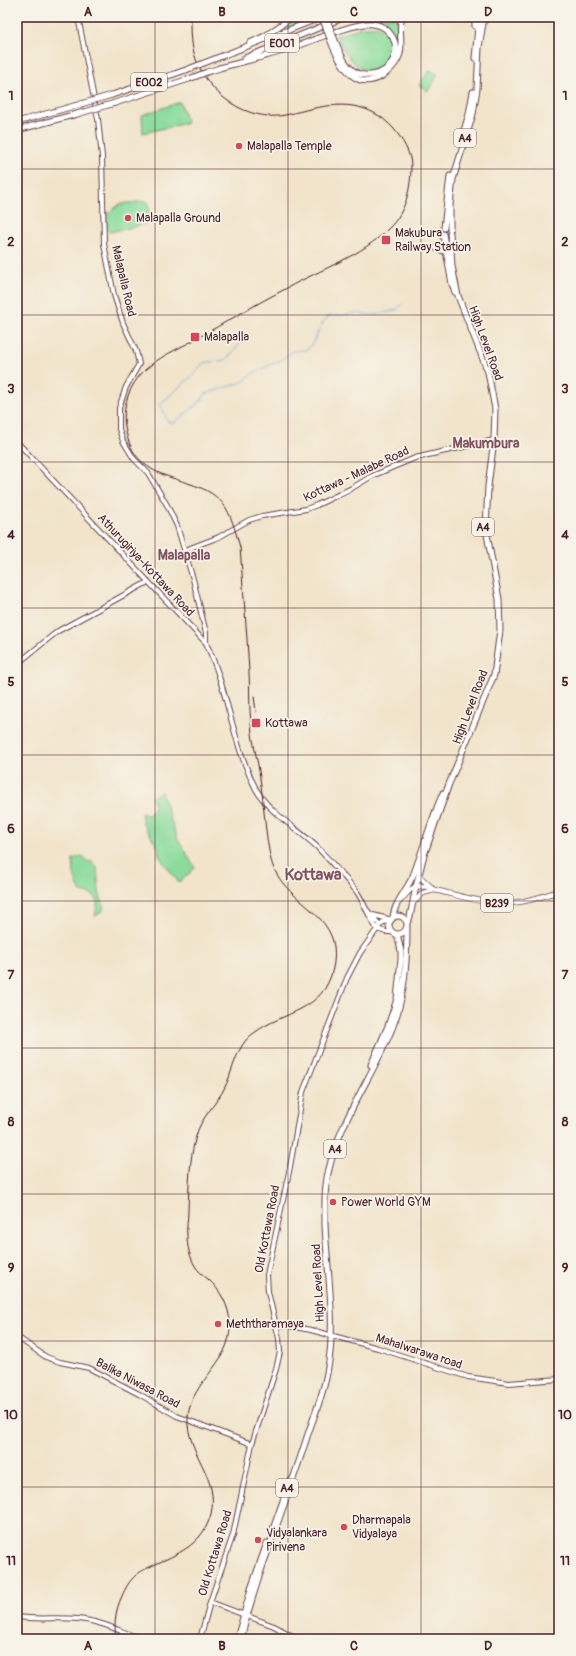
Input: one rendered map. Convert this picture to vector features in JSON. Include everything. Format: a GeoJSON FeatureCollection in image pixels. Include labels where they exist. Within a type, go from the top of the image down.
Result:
{"type":"FeatureCollection","features":[{"type":"Feature","properties":{"kind":"highway"},"geometry":{"type":"LineString","coordinates":[[216,59],[265,36],[290,17]]}},
{"type":"Feature","properties":{"kind":"highway"},"geometry":{"type":"LineString","coordinates":[[322,17],[345,68],[358,79],[367,80],[383,76],[396,64],[400,54],[400,23],[402,17]]}},
{"type":"Feature","properties":{"kind":"highway","name":"E001"},"geometry":{"type":"LineString","coordinates":[[216,59],[322,17]]}},
{"type":"Feature","properties":{"kind":"highway"},"geometry":{"type":"LineString","coordinates":[[219,68],[286,50],[351,27],[371,24],[378,25],[388,30],[394,37],[396,49],[393,60],[380,73],[366,76],[355,72],[349,67],[332,39],[326,17]]}},
{"type":"Feature","properties":{"kind":"highway","name":"E001"},"geometry":{"type":"LineString","coordinates":[[219,68],[302,36],[345,17]]}},
{"type":"Feature","properties":{"kind":"highway"},"geometry":{"type":"LineString","coordinates":[[475,17],[476,33]]}},
{"type":"Feature","properties":{"kind":"highway","name":"A4"},"geometry":{"type":"LineString","coordinates":[[444,228],[450,177],[469,114],[474,89],[476,33],[479,17]]}},
{"type":"Feature","properties":{"kind":"highway","name":"High Level Road"},"geometry":{"type":"LineString","coordinates":[[237,1639],[251,1589],[292,1474],[325,1374],[330,1336],[325,1204],[328,1170],[340,1135],[354,1104],[393,1027],[403,991],[408,944],[407,925],[416,886],[449,784],[494,675],[500,630],[497,599],[483,526],[485,486],[493,440],[495,409],[492,385],[488,372],[458,296],[452,266],[450,231],[450,205],[453,179],[473,114],[477,89],[479,47],[484,17]]}},
{"type":"Feature","properties":{"kind":"highway","name":"E002"},"geometry":{"type":"LineString","coordinates":[[17,122],[112,95],[216,59]]}},
{"type":"Feature","properties":{"kind":"highway","name":"E002"},"geometry":{"type":"LineString","coordinates":[[17,130],[115,103],[219,68]]}},
{"type":"Feature","properties":{"kind":"highway"},"geometry":{"type":"LineString","coordinates":[[443,234],[447,236],[450,231],[448,227],[444,228]]}},
{"type":"Feature","properties":{"kind":"highway","name":"High Level Road"},"geometry":{"type":"LineString","coordinates":[[444,228],[443,234],[452,284],[486,373],[493,410],[493,440]]}},
{"type":"Feature","properties":{"kind":"highway"},"geometry":{"type":"LineString","coordinates":[[436,248],[446,252]]}},
{"type":"Feature","properties":{"kind":"highway","name":"High Level Road"},"geometry":{"type":"LineString","coordinates":[[392,920],[395,909],[414,873],[433,815],[489,683],[493,669],[497,629],[497,599]]}},
{"type":"Feature","properties":{"kind":"highway"},"geometry":{"type":"LineString","coordinates":[[401,917],[407,925],[404,932],[395,933],[390,927],[392,920],[401,917]]}},
{"type":"Feature","properties":{"kind":"highway","name":"High Level Road"},"geometry":{"type":"LineString","coordinates":[[330,1336],[322,1204],[326,1170],[337,1134],[351,1103],[370,1068],[395,1007],[401,959],[401,951],[395,933]]}},
{"type":"Feature","properties":{"kind":"highway","name":"High Level Road"},"geometry":{"type":"LineString","coordinates":[[241,1639],[245,1614]]}},
{"type":"Feature","properties":{"kind":"main road","name":"B239"},"geometry":{"type":"LineString","coordinates":[[419,876],[433,889]]}},
{"type":"Feature","properties":{"kind":"main road","name":"B239"},"geometry":{"type":"LineString","coordinates":[[416,886],[502,903],[525,901],[559,891]]}},
{"type":"Feature","properties":{"kind":"main road"},"geometry":{"type":"LineString","coordinates":[[399,902],[412,888],[416,886]]}},
{"type":"Feature","properties":{"kind":"main road"},"geometry":{"type":"LineString","coordinates":[[412,904],[423,893],[433,889]]}},
{"type":"Feature","properties":{"kind":"street","name":"Malapalla Road"},"geometry":{"type":"LineString","coordinates":[[78,17],[98,119],[102,157],[106,251],[114,295],[123,323],[136,351],[139,364],[126,386],[120,408],[119,429],[123,441],[134,459],[148,473],[167,505],[177,526],[185,550],[206,633],[206,643]]}},
{"type":"Feature","properties":{"kind":"street","name":"Kottawa - Malabe Road"},"geometry":{"type":"LineString","coordinates":[[185,550],[219,537],[249,520],[262,516],[301,510],[317,505],[352,488],[372,476],[415,458],[493,440]]}},
{"type":"Feature","properties":{"kind":"street","name":"Athurugiriya-Kottawa Road"},"geometry":{"type":"LineString","coordinates":[[17,442],[206,643],[215,666],[242,755],[256,788],[263,800],[316,847],[357,892],[378,927]]}},
{"type":"Feature","properties":{"kind":"street"},"geometry":{"type":"LineString","coordinates":[[17,664],[58,631],[148,582]]}},
{"type":"Feature","properties":{"kind":"street","name":"Athurugiriya-Kottawa Road"},"geometry":{"type":"LineString","coordinates":[[367,909],[373,915],[378,927]]}},
{"type":"Feature","properties":{"kind":"street"},"geometry":{"type":"LineString","coordinates":[[373,915],[392,920]]}},
{"type":"Feature","properties":{"kind":"street"},"geometry":{"type":"LineString","coordinates":[[392,920],[383,922],[378,927],[386,932],[395,933]]}},
{"type":"Feature","properties":{"kind":"street","name":"Old Kottawa Road"},"geometry":{"type":"LineString","coordinates":[[200,1639],[210,1602],[233,1535],[252,1444],[280,1352],[279,1338],[268,1292],[267,1275],[290,1167],[303,1092],[342,988],[360,953],[378,927]]}},
{"type":"Feature","properties":{"kind":"street","name":"Mahalwarawa road"},"geometry":{"type":"LineString","coordinates":[[276,1325],[297,1328],[378,1348],[472,1378],[509,1383],[559,1379]]}},
{"type":"Feature","properties":{"kind":"street","name":"Balika Niwasa Road"},"geometry":{"type":"LineString","coordinates":[[17,1337],[46,1357],[60,1362],[89,1368],[177,1416],[252,1444]]}},
{"type":"Feature","properties":{"kind":"street"},"geometry":{"type":"LineString","coordinates":[[210,1602],[274,1626],[298,1639]]}},
{"type":"Feature","properties":{"kind":"street"},"geometry":{"type":"LineString","coordinates":[[17,1617],[78,1619],[112,1627],[143,1639]]}},
{"type":"Feature","properties":{"kind":"green space"},"geometry":{"type":"Polygon","coordinates":[[[293,17],[314,17],[266,39],[291,19],[293,17]]]}},
{"type":"Feature","properties":{"kind":"green space"},"geometry":{"type":"Polygon","coordinates":[[[363,17],[397,17],[398,42],[393,31],[387,25],[375,20],[361,21],[341,28],[363,17]]]}},
{"type":"Feature","properties":{"kind":"green space"},"geometry":{"type":"Polygon","coordinates":[[[362,27],[378,27],[386,32],[390,40],[391,46],[388,58],[381,68],[376,70],[370,71],[363,69],[354,63],[336,36],[362,27]]]}},
{"type":"Feature","properties":{"kind":"green space"},"geometry":{"type":"Polygon","coordinates":[[[430,70],[438,75],[428,91],[419,85],[430,70]]]}},
{"type":"Feature","properties":{"kind":"green space"},"geometry":{"type":"Polygon","coordinates":[[[180,102],[187,123],[143,133],[142,115],[180,102]]]}},
{"type":"Feature","properties":{"kind":"green space","name":"Malapalla Ground"},"geometry":{"type":"Polygon","coordinates":[[[145,201],[148,202],[150,220],[138,226],[110,232],[107,230],[106,215],[120,204],[145,201]]]}},
{"type":"Feature","properties":{"kind":"green space"},"geometry":{"type":"Polygon","coordinates":[[[161,792],[178,840],[195,868],[179,883],[159,856],[158,847],[143,824],[141,813],[149,815],[154,807],[152,797],[161,792]]]}},
{"type":"Feature","properties":{"kind":"green space"},"geometry":{"type":"Polygon","coordinates":[[[83,856],[86,861],[92,862],[97,868],[99,892],[104,907],[102,912],[95,916],[97,906],[96,899],[94,896],[81,892],[77,884],[73,868],[73,859],[83,856]]]}},
{"type":"Feature","properties":{"kind":"waterway"},"geometry":{"type":"LineString","coordinates":[[243,340],[226,360],[203,363],[191,377],[160,404],[168,422],[174,423],[202,400],[205,394],[243,382],[255,372],[281,360],[293,351],[305,350],[311,346],[322,324],[329,316],[355,313],[375,315],[396,310],[403,304]]}},
{"type":"Feature","properties":{"kind":"railway"},"geometry":{"type":"LineString","coordinates":[[116,1639],[116,1612],[129,1582],[136,1575],[175,1555],[190,1545],[203,1532],[211,1514],[211,1490],[208,1479],[190,1437],[188,1425],[189,1410],[200,1385],[217,1363],[224,1351],[229,1338],[230,1323],[224,1299],[213,1284],[196,1268],[188,1248],[187,1230],[190,1173],[192,1154],[198,1129],[225,1087],[239,1051],[248,1038],[265,1026],[301,1009],[321,994],[328,983],[333,968],[334,949],[330,934],[322,921],[287,888],[278,876],[271,860],[250,710],[248,657],[240,547],[231,517],[226,508],[215,496],[202,488],[157,472],[144,463],[133,451],[126,432],[124,416],[126,401],[132,386],[137,379],[154,363],[275,294],[354,254],[378,238],[395,222],[400,215],[409,191],[411,174],[411,161],[406,146],[394,129],[374,113],[353,106],[342,105],[318,107],[282,116],[265,116],[251,113],[226,100],[206,79],[199,66],[192,44],[191,17]]}},
{"type":"Feature","properties":{"kind":"railway"},"geometry":{"type":"LineString","coordinates":[[254,696],[256,712]]}},
{"type":"Feature","properties":{"kind":"place","name":"Malapalla Temple"},"geometry":{"type":"Point","coordinates":[239,146]}},
{"type":"Feature","properties":{"kind":"place","name":"Malapalla Ground"},"geometry":{"type":"Point","coordinates":[128,218]}},
{"type":"Feature","properties":{"kind":"place","name":"Makubura Railway Station"},"geometry":{"type":"Point","coordinates":[386,240]}},
{"type":"Feature","properties":{"kind":"place","name":"Malapalla"},"geometry":{"type":"Point","coordinates":[195,337]}},
{"type":"Feature","properties":{"kind":"place","name":"Kottawa"},"geometry":{"type":"Point","coordinates":[256,723]}},
{"type":"Feature","properties":{"kind":"place","name":"Power World GYM"},"geometry":{"type":"Point","coordinates":[333,1202]}},
{"type":"Feature","properties":{"kind":"place","name":"Meththaramaya"},"geometry":{"type":"Point","coordinates":[218,1324]}},
{"type":"Feature","properties":{"kind":"place","name":"Dharmapala Vidyalaya"},"geometry":{"type":"Point","coordinates":[344,1527]}},
{"type":"Feature","properties":{"kind":"place","name":"Vidyalankara Pirivena"},"geometry":{"type":"Point","coordinates":[258,1540]}},
{"type":"Feature","properties":{"kind":"district","name":"Makumbura"},"geometry":{"type":"Point","coordinates":[486,443]}},
{"type":"Feature","properties":{"kind":"district","name":"Malapalla"},"geometry":{"type":"Point","coordinates":[184,555]}},
{"type":"Feature","properties":{"kind":"district","name":"Kottawa"},"geometry":{"type":"Point","coordinates":[313,874]}}]}
